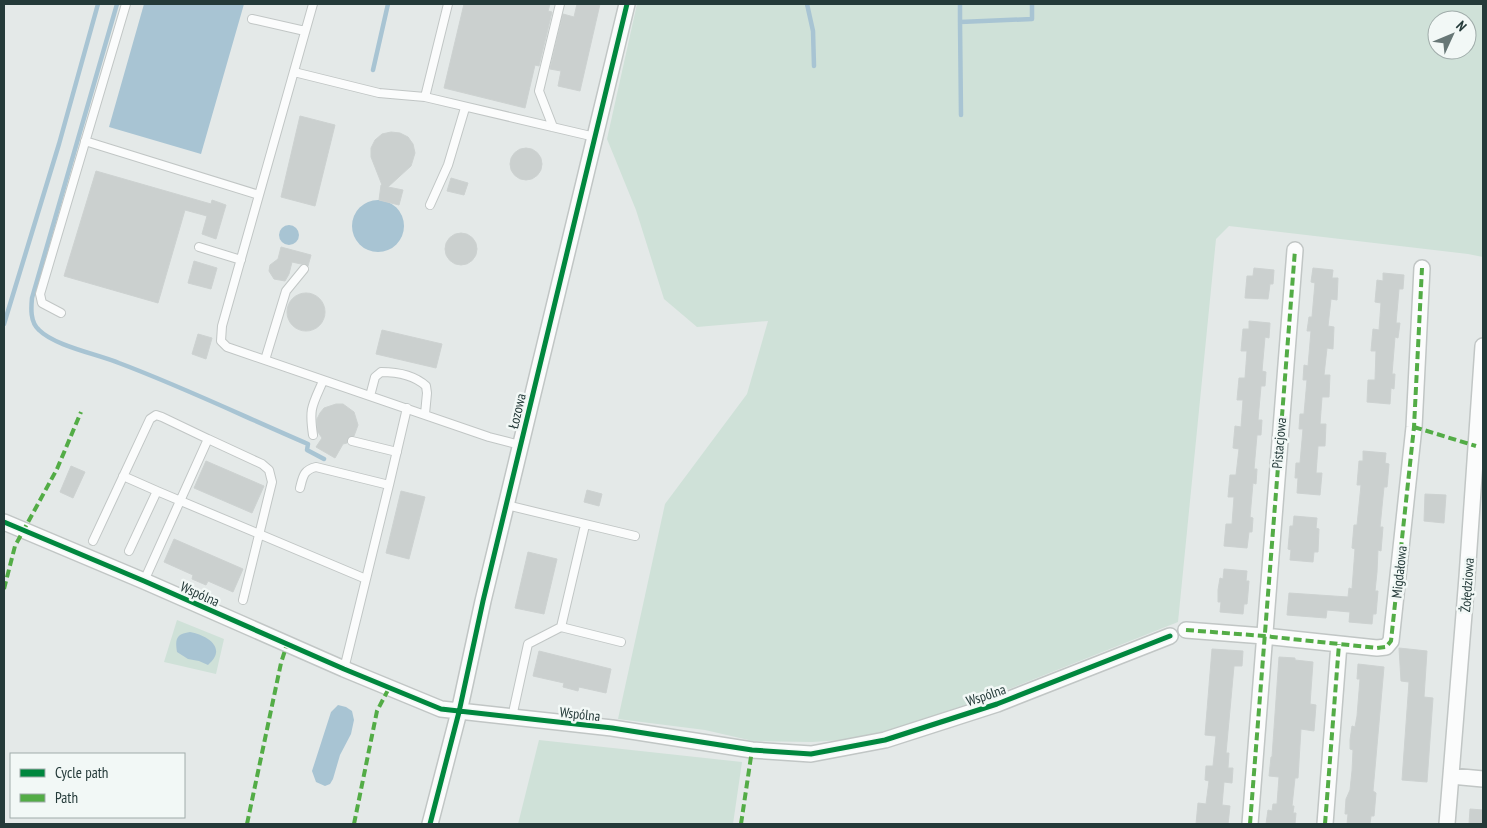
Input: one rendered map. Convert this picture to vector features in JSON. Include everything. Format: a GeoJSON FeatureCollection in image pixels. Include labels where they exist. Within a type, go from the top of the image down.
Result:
{"type":"FeatureCollection","features":[{"type":"Feature","properties":{"kind":"street","name":"Łozowa"},"geometry":{"type":"LineString","coordinates":[[430,824],[459,712],[483,601],[627,4]]}},
{"type":"Feature","properties":{"kind":"street","name":"Pistacjowa"},"geometry":{"type":"LineString","coordinates":[[1250,824],[1295,250]]}},
{"type":"Feature","properties":{"kind":"street","name":"Migdałowa"},"geometry":{"type":"LineString","coordinates":[[1339,644],[1386,647],[1391,640],[1414,427],[1422,268]]}},
{"type":"Feature","properties":{"kind":"street","name":"Żołędziowa"},"geometry":{"type":"LineString","coordinates":[[1447,824],[1468,568],[1483,346]]}},
{"type":"Feature","properties":{"kind":"street","name":"Wspólna"},"geometry":{"type":"LineString","coordinates":[[4,522],[144,581],[344,670],[441,709],[612,728],[752,750],[811,754],[884,740],[997,704],[1170,636]]}},
{"type":"Feature","properties":{"kind":"street"},"geometry":{"type":"LineString","coordinates":[[1186,630],[1339,644],[1325,824]]}},
{"type":"Feature","properties":{"kind":"street"},"geometry":{"type":"LineString","coordinates":[[1451,776],[1483,779]]}},
{"type":"Feature","properties":{"kind":"lane"},"geometry":{"type":"LineString","coordinates":[[61,313],[42,303],[40,294],[126,4]]}},
{"type":"Feature","properties":{"kind":"lane"},"geometry":{"type":"LineString","coordinates":[[313,4],[222,326],[221,341],[227,347],[322,381],[520,446]]}},
{"type":"Feature","properties":{"kind":"lane"},"geometry":{"type":"LineString","coordinates":[[424,97],[448,4]]}},
{"type":"Feature","properties":{"kind":"lane"},"geometry":{"type":"LineString","coordinates":[[554,127],[539,91],[560,4]]}},
{"type":"Feature","properties":{"kind":"lane"},"geometry":{"type":"LineString","coordinates":[[252,18],[305,31]]}},
{"type":"Feature","properties":{"kind":"lane"},"geometry":{"type":"LineString","coordinates":[[294,72],[379,92],[424,97],[595,137]]}},
{"type":"Feature","properties":{"kind":"lane"},"geometry":{"type":"LineString","coordinates":[[430,206],[448,165],[465,108]]}},
{"type":"Feature","properties":{"kind":"lane"},"geometry":{"type":"LineString","coordinates":[[85,141],[259,195]]}},
{"type":"Feature","properties":{"kind":"lane"},"geometry":{"type":"LineString","coordinates":[[199,247],[241,260]]}},
{"type":"Feature","properties":{"kind":"lane"},"geometry":{"type":"LineString","coordinates":[[265,360],[286,292],[304,269]]}},
{"type":"Feature","properties":{"kind":"lane"},"geometry":{"type":"LineString","coordinates":[[370,396],[375,377],[381,372],[411,376],[426,386],[428,393],[425,414]]}},
{"type":"Feature","properties":{"kind":"lane"},"geometry":{"type":"LineString","coordinates":[[313,435],[310,408],[322,381]]}},
{"type":"Feature","properties":{"kind":"lane"},"geometry":{"type":"LineString","coordinates":[[344,670],[407,408]]}},
{"type":"Feature","properties":{"kind":"lane"},"geometry":{"type":"LineString","coordinates":[[93,542],[150,418],[156,415],[262,464],[269,470],[272,482],[243,600]]}},
{"type":"Feature","properties":{"kind":"lane"},"geometry":{"type":"LineString","coordinates":[[144,581],[208,439]]}},
{"type":"Feature","properties":{"kind":"lane"},"geometry":{"type":"LineString","coordinates":[[352,442],[396,452]]}},
{"type":"Feature","properties":{"kind":"lane"},"geometry":{"type":"LineString","coordinates":[[300,488],[303,475],[308,469],[316,467],[389,485]]}},
{"type":"Feature","properties":{"kind":"lane"},"geometry":{"type":"LineString","coordinates":[[123,476],[366,579]]}},
{"type":"Feature","properties":{"kind":"lane"},"geometry":{"type":"LineString","coordinates":[[129,551],[157,491]]}},
{"type":"Feature","properties":{"kind":"lane"},"geometry":{"type":"LineString","coordinates":[[506,505],[635,536]]}},
{"type":"Feature","properties":{"kind":"lane"},"geometry":{"type":"LineString","coordinates":[[562,627],[585,525]]}},
{"type":"Feature","properties":{"kind":"lane"},"geometry":{"type":"LineString","coordinates":[[512,717],[528,644],[562,627],[621,642]]}},
{"type":"Feature","properties":{"kind":"green space"},"geometry":{"type":"Polygon","coordinates":[[[637,4],[1483,4],[1483,257],[1229,226],[1216,239],[1178,622],[994,695],[896,729],[842,740],[812,742],[753,741],[705,730],[618,719],[665,504],[747,394],[768,321],[697,327],[664,299],[636,210],[607,139],[637,4]]]}},
{"type":"Feature","properties":{"kind":"green space"},"geometry":{"type":"Polygon","coordinates":[[[177,620],[224,639],[216,674],[164,662],[177,620]]]}},
{"type":"Feature","properties":{"kind":"green space"},"geometry":{"type":"Polygon","coordinates":[[[539,740],[742,762],[733,824],[518,824],[539,740]]]}},
{"type":"Feature","properties":{"kind":"water"},"geometry":{"type":"Polygon","coordinates":[[[144,4],[244,4],[201,154],[109,127],[144,4]]]}},
{"type":"Feature","properties":{"kind":"water"},"geometry":{"type":"Polygon","coordinates":[[[378,200],[388,202],[396,208],[402,216],[404,226],[402,236],[396,244],[388,250],[378,252],[368,250],[360,244],[354,236],[352,226],[354,216],[360,208],[368,202],[378,200]]]}},
{"type":"Feature","properties":{"kind":"water"},"geometry":{"type":"Polygon","coordinates":[[[289,225],[296,228],[299,235],[296,242],[289,245],[282,242],[279,235],[282,228],[289,225]]]}},
{"type":"Feature","properties":{"kind":"water"},"geometry":{"type":"Polygon","coordinates":[[[190,632],[208,639],[216,648],[214,659],[208,665],[188,659],[177,652],[176,644],[179,636],[190,632]]]}},
{"type":"Feature","properties":{"kind":"water"},"geometry":{"type":"Polygon","coordinates":[[[338,705],[352,711],[354,720],[351,734],[340,755],[333,779],[330,784],[325,786],[316,782],[312,771],[331,712],[338,705]]]}},
{"type":"Feature","properties":{"kind":"building"},"geometry":{"type":"Polygon","coordinates":[[[464,4],[550,4],[548,11],[552,12],[539,66],[535,65],[525,108],[444,88],[464,4]]]}},
{"type":"Feature","properties":{"kind":"building"},"geometry":{"type":"Polygon","coordinates":[[[577,4],[600,4],[580,91],[558,86],[561,71],[550,69],[563,14],[574,17],[577,4]]]}},
{"type":"Feature","properties":{"kind":"building"},"geometry":{"type":"Polygon","coordinates":[[[300,116],[335,125],[315,206],[281,197],[300,116]]]}},
{"type":"Feature","properties":{"kind":"building"},"geometry":{"type":"Polygon","coordinates":[[[400,133],[408,137],[413,144],[415,153],[411,166],[388,187],[403,190],[399,205],[379,200],[382,185],[371,157],[371,148],[375,140],[382,134],[400,133]]]}},
{"type":"Feature","properties":{"kind":"building"},"geometry":{"type":"Polygon","coordinates":[[[526,148],[538,152],[542,164],[538,176],[526,180],[514,176],[510,164],[514,152],[526,148]]]}},
{"type":"Feature","properties":{"kind":"building"},"geometry":{"type":"Polygon","coordinates":[[[96,171],[211,204],[212,200],[226,205],[216,239],[202,234],[207,216],[185,210],[158,303],[64,276],[96,171]]]}},
{"type":"Feature","properties":{"kind":"building"},"geometry":{"type":"Polygon","coordinates":[[[451,178],[468,183],[464,195],[447,191],[451,178]]]}},
{"type":"Feature","properties":{"kind":"building"},"geometry":{"type":"Polygon","coordinates":[[[461,233],[473,237],[477,249],[473,261],[461,265],[449,261],[445,249],[449,237],[461,233]]]}},
{"type":"Feature","properties":{"kind":"building"},"geometry":{"type":"Polygon","coordinates":[[[281,247],[311,255],[308,266],[292,262],[285,281],[274,279],[269,271],[270,265],[278,259],[281,247]]]}},
{"type":"Feature","properties":{"kind":"building"},"geometry":{"type":"Polygon","coordinates":[[[194,261],[217,268],[211,289],[188,283],[194,261]]]}},
{"type":"Feature","properties":{"kind":"building"},"geometry":{"type":"Polygon","coordinates":[[[1254,268],[1274,270],[1273,284],[1270,284],[1268,299],[1245,298],[1247,276],[1253,276],[1254,268]]]}},
{"type":"Feature","properties":{"kind":"building"},"geometry":{"type":"Polygon","coordinates":[[[1313,268],[1333,270],[1332,278],[1338,278],[1337,300],[1331,299],[1328,326],[1334,327],[1333,349],[1327,348],[1324,375],[1330,375],[1329,397],[1322,397],[1320,424],[1326,424],[1325,446],[1318,446],[1316,473],[1322,473],[1320,495],[1297,493],[1298,478],[1295,478],[1296,463],[1300,463],[1303,429],[1299,429],[1300,414],[1304,414],[1307,380],[1303,380],[1304,365],[1308,366],[1311,331],[1307,331],[1309,317],[1312,317],[1315,283],[1311,282],[1313,268]]]}},
{"type":"Feature","properties":{"kind":"building"},"geometry":{"type":"Polygon","coordinates":[[[1383,273],[1404,275],[1403,289],[1399,289],[1396,323],[1400,323],[1398,338],[1395,337],[1392,374],[1395,374],[1394,389],[1391,388],[1390,404],[1367,402],[1368,380],[1375,380],[1376,351],[1371,351],[1373,329],[1379,330],[1381,303],[1375,302],[1377,280],[1383,281],[1383,273]]]}},
{"type":"Feature","properties":{"kind":"building"},"geometry":{"type":"Polygon","coordinates":[[[306,293],[320,298],[325,312],[320,326],[306,331],[292,326],[287,312],[292,298],[306,293]]]}},
{"type":"Feature","properties":{"kind":"building"},"geometry":{"type":"Polygon","coordinates":[[[1249,321],[1270,323],[1269,338],[1265,337],[1262,371],[1266,372],[1265,386],[1261,386],[1258,420],[1262,420],[1261,435],[1257,435],[1254,469],[1257,469],[1256,484],[1253,483],[1250,517],[1253,518],[1252,532],[1249,532],[1247,548],[1224,546],[1226,524],[1232,524],[1234,497],[1228,497],[1230,475],[1236,475],[1239,449],[1233,448],[1235,426],[1241,427],[1243,400],[1237,400],[1239,378],[1245,378],[1247,351],[1241,351],[1243,329],[1249,329],[1249,321]]]}},
{"type":"Feature","properties":{"kind":"building"},"geometry":{"type":"Polygon","coordinates":[[[382,330],[442,344],[436,368],[376,354],[382,330]]]}},
{"type":"Feature","properties":{"kind":"building"},"geometry":{"type":"Polygon","coordinates":[[[198,334],[212,338],[206,359],[192,354],[198,334]]]}},
{"type":"Feature","properties":{"kind":"building"},"geometry":{"type":"Polygon","coordinates":[[[343,404],[354,412],[358,425],[354,436],[348,438],[347,443],[343,444],[335,458],[316,447],[322,438],[318,432],[317,419],[324,408],[343,404]]]}},
{"type":"Feature","properties":{"kind":"building"},"geometry":{"type":"Polygon","coordinates":[[[1363,451],[1386,453],[1385,463],[1389,464],[1387,487],[1384,487],[1380,527],[1383,527],[1381,551],[1378,550],[1375,591],[1378,591],[1376,614],[1373,614],[1372,624],[1349,622],[1350,612],[1327,610],[1326,618],[1287,615],[1289,593],[1348,597],[1349,588],[1352,589],[1355,549],[1352,548],[1354,525],[1357,525],[1361,485],[1357,485],[1359,461],[1363,461],[1363,451]]]}},
{"type":"Feature","properties":{"kind":"building"},"geometry":{"type":"Polygon","coordinates":[[[206,461],[264,486],[252,513],[194,488],[206,461]]]}},
{"type":"Feature","properties":{"kind":"building"},"geometry":{"type":"Polygon","coordinates":[[[71,466],[85,472],[73,498],[60,492],[71,466]]]}},
{"type":"Feature","properties":{"kind":"building"},"geometry":{"type":"Polygon","coordinates":[[[587,490],[602,494],[599,506],[584,502],[587,490]]]}},
{"type":"Feature","properties":{"kind":"building"},"geometry":{"type":"Polygon","coordinates":[[[401,491],[425,497],[409,559],[386,553],[401,491]]]}},
{"type":"Feature","properties":{"kind":"building"},"geometry":{"type":"Polygon","coordinates":[[[1425,494],[1446,495],[1444,523],[1424,521],[1425,494]]]}},
{"type":"Feature","properties":{"kind":"building"},"geometry":{"type":"Polygon","coordinates":[[[1294,516],[1317,518],[1316,528],[1319,529],[1318,552],[1314,552],[1313,562],[1290,560],[1291,550],[1288,549],[1290,526],[1293,526],[1294,516]]]}},
{"type":"Feature","properties":{"kind":"building"},"geometry":{"type":"Polygon","coordinates":[[[174,539],[243,569],[233,592],[208,581],[206,585],[192,579],[193,575],[164,562],[174,539]]]}},
{"type":"Feature","properties":{"kind":"building"},"geometry":{"type":"Polygon","coordinates":[[[528,552],[557,559],[544,614],[515,608],[528,552]]]}},
{"type":"Feature","properties":{"kind":"building"},"geometry":{"type":"Polygon","coordinates":[[[1224,569],[1247,571],[1246,581],[1249,581],[1247,604],[1244,604],[1243,614],[1220,612],[1221,602],[1218,602],[1218,590],[1220,578],[1223,579],[1224,569]]]}},
{"type":"Feature","properties":{"kind":"building"},"geometry":{"type":"Polygon","coordinates":[[[1399,648],[1427,651],[1424,697],[1433,698],[1427,782],[1402,780],[1409,682],[1401,681],[1399,648]]]}},
{"type":"Feature","properties":{"kind":"building"},"geometry":{"type":"Polygon","coordinates":[[[1212,649],[1243,651],[1242,666],[1234,666],[1226,753],[1229,753],[1228,768],[1233,768],[1232,783],[1224,782],[1222,805],[1230,806],[1228,824],[1196,824],[1198,803],[1206,804],[1209,781],[1205,780],[1206,766],[1213,766],[1216,736],[1205,735],[1212,649]]]}},
{"type":"Feature","properties":{"kind":"building"},"geometry":{"type":"Polygon","coordinates":[[[539,651],[611,669],[606,693],[579,687],[578,691],[563,687],[564,683],[533,676],[539,651]]]}},
{"type":"Feature","properties":{"kind":"building"},"geometry":{"type":"Polygon","coordinates":[[[1279,657],[1313,662],[1310,704],[1316,705],[1314,731],[1301,729],[1298,778],[1295,778],[1292,806],[1294,806],[1293,813],[1296,813],[1295,824],[1266,824],[1268,810],[1272,811],[1273,804],[1277,804],[1279,777],[1269,776],[1279,657]]]}},
{"type":"Feature","properties":{"kind":"building"},"geometry":{"type":"Polygon","coordinates":[[[1358,664],[1384,667],[1373,791],[1376,793],[1374,816],[1371,816],[1370,824],[1347,824],[1348,814],[1345,814],[1352,771],[1353,750],[1350,749],[1350,740],[1352,726],[1355,727],[1357,716],[1360,679],[1357,679],[1358,664]]]}},
{"type":"Feature","properties":{"kind":"building"},"geometry":{"type":"Polygon","coordinates":[[[1470,809],[1483,810],[1483,824],[1469,824],[1470,809]]]}},
{"type":"Feature","properties":{"kind":"waterway"},"geometry":{"type":"LineString","coordinates":[[4,324],[59,144],[98,4]]}},
{"type":"Feature","properties":{"kind":"waterway"},"geometry":{"type":"LineString","coordinates":[[117,4],[32,298],[31,310],[34,323],[39,330],[55,341],[143,372],[214,402],[308,444],[307,450],[324,459]]}},
{"type":"Feature","properties":{"kind":"waterway"},"geometry":{"type":"LineString","coordinates":[[373,70],[388,4]]}},
{"type":"Feature","properties":{"kind":"waterway"},"geometry":{"type":"LineString","coordinates":[[807,4],[813,31],[814,66]]}},
{"type":"Feature","properties":{"kind":"waterway"},"geometry":{"type":"LineString","coordinates":[[960,4],[960,22]]}},
{"type":"Feature","properties":{"kind":"waterway"},"geometry":{"type":"LineString","coordinates":[[961,115],[960,22],[1032,19],[1032,4]]}},
{"type":"Feature","properties":{"kind":"marked path"},"geometry":{"type":"LineString","coordinates":[[1250,824],[1295,250]]}},
{"type":"Feature","properties":{"kind":"marked path"},"geometry":{"type":"LineString","coordinates":[[1186,630],[1377,648],[1386,647],[1391,641],[1414,427],[1422,268]]}},
{"type":"Feature","properties":{"kind":"marked path"},"geometry":{"type":"LineString","coordinates":[[4,589],[15,546],[57,469],[81,412]]}},
{"type":"Feature","properties":{"kind":"marked path"},"geometry":{"type":"LineString","coordinates":[[1414,427],[1476,446]]}},
{"type":"Feature","properties":{"kind":"marked path"},"geometry":{"type":"LineString","coordinates":[[247,824],[281,663],[287,644]]}},
{"type":"Feature","properties":{"kind":"marked path"},"geometry":{"type":"LineString","coordinates":[[1325,824],[1339,644]]}},
{"type":"Feature","properties":{"kind":"marked path"},"geometry":{"type":"LineString","coordinates":[[354,824],[377,711],[389,688]]}},
{"type":"Feature","properties":{"kind":"marked path"},"geometry":{"type":"LineString","coordinates":[[741,824],[752,750]]}},
{"type":"Feature","properties":{"kind":"cycle path"},"geometry":{"type":"LineString","coordinates":[[430,824],[459,712],[483,601],[627,4]]}},
{"type":"Feature","properties":{"kind":"cycle path"},"geometry":{"type":"LineString","coordinates":[[4,522],[441,709],[612,728],[752,750],[811,754],[885,740],[997,704],[1170,636]]}}]}
